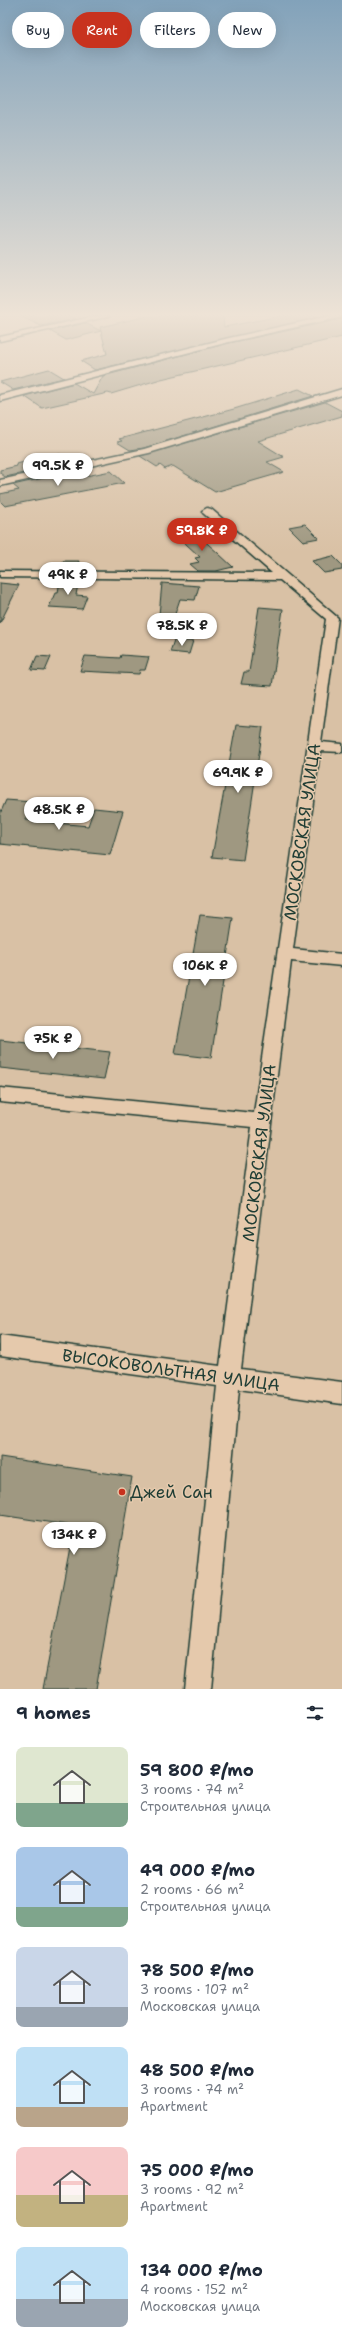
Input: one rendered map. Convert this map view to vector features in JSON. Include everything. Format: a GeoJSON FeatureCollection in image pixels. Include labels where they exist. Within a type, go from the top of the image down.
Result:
{"type":"FeatureCollection","features":[{"type":"Feature","properties":{"kind":"street"},"geometry":{"type":"LineString","coordinates":[[0,398],[13,395]]}},
{"type":"Feature","properties":{"kind":"street"},"geometry":{"type":"LineString","coordinates":[[0,483],[146,451],[217,428],[332,395]]}},
{"type":"Feature","properties":{"kind":"street"},"geometry":{"type":"LineString","coordinates":[[207,511],[283,577],[337,617]]}},
{"type":"Feature","properties":{"kind":"street"},"geometry":{"type":"LineString","coordinates":[[0,574],[283,577]]}},
{"type":"Feature","properties":{"kind":"street","name":"МОСКОВСКАЯ УЛИЦА"},"geometry":{"type":"LineString","coordinates":[[198,1689],[229,1378],[284,954],[314,746],[337,617]]}},
{"type":"Feature","properties":{"kind":"street"},"geometry":{"type":"LineString","coordinates":[[314,746],[342,748]]}},
{"type":"Feature","properties":{"kind":"street"},"geometry":{"type":"LineString","coordinates":[[284,954],[342,960]]}},
{"type":"Feature","properties":{"kind":"street"},"geometry":{"type":"LineString","coordinates":[[0,1095],[263,1121]]}},
{"type":"Feature","properties":{"kind":"street","name":"ВЫСОКОВОЛЬТНАЯ УЛИЦА"},"geometry":{"type":"LineString","coordinates":[[0,1346],[342,1393]]}},
{"type":"Feature","properties":{"kind":"building"},"geometry":{"type":"Polygon","coordinates":[[[29,395],[100,395],[42,408],[24,396],[29,395]]]}},
{"type":"Feature","properties":{"kind":"building"},"geometry":{"type":"Polygon","coordinates":[[[280,395],[313,396],[144,448],[130,450],[117,442],[122,441],[119,439],[234,409],[280,395]]]}},
{"type":"Feature","properties":{"kind":"building"},"geometry":{"type":"Polygon","coordinates":[[[325,402],[342,411],[342,416],[258,441],[284,457],[267,462],[284,472],[215,492],[173,466],[165,469],[160,465],[157,467],[140,456],[325,402]]]}},
{"type":"Feature","properties":{"kind":"building"},"geometry":{"type":"Polygon","coordinates":[[[60,454],[71,463],[5,477],[0,473],[0,470],[17,466],[16,464],[60,454]]]}},
{"type":"Feature","properties":{"kind":"building"},"geometry":{"type":"Polygon","coordinates":[[[79,470],[86,476],[111,471],[124,483],[5,506],[0,501],[0,494],[19,490],[13,485],[79,470]]]}},
{"type":"Feature","properties":{"kind":"building"},"geometry":{"type":"Polygon","coordinates":[[[305,524],[319,538],[303,541],[289,527],[305,524]]]}},
{"type":"Feature","properties":{"kind":"building"},"geometry":{"type":"Polygon","coordinates":[[[189,527],[233,567],[216,571],[198,571],[190,564],[199,562],[195,558],[200,557],[172,531],[189,527]]]}},
{"type":"Feature","properties":{"kind":"building"},"geometry":{"type":"Polygon","coordinates":[[[333,556],[342,565],[342,570],[324,573],[312,561],[333,556]]]}},
{"type":"Feature","properties":{"kind":"building"},"geometry":{"type":"Polygon","coordinates":[[[63,561],[79,561],[78,564],[81,564],[80,570],[61,570],[63,561]]]}},
{"type":"Feature","properties":{"kind":"building"},"geometry":{"type":"Polygon","coordinates":[[[60,579],[79,579],[76,595],[87,596],[82,609],[49,607],[55,593],[58,593],[60,579]]]}},
{"type":"Feature","properties":{"kind":"building"},"geometry":{"type":"Polygon","coordinates":[[[0,583],[19,585],[0,623],[0,583]]]}},
{"type":"Feature","properties":{"kind":"building"},"geometry":{"type":"Polygon","coordinates":[[[162,583],[199,586],[195,600],[180,599],[174,617],[159,615],[162,583]]]}},
{"type":"Feature","properties":{"kind":"building"},"geometry":{"type":"Polygon","coordinates":[[[259,607],[283,609],[272,686],[241,684],[244,672],[249,672],[259,607]]]}},
{"type":"Feature","properties":{"kind":"building"},"geometry":{"type":"Polygon","coordinates":[[[174,640],[193,641],[189,654],[170,652],[174,640]]]}},
{"type":"Feature","properties":{"kind":"building"},"geometry":{"type":"Polygon","coordinates":[[[121,655],[149,657],[145,670],[140,670],[139,674],[80,671],[85,656],[120,658],[121,655]]]}},
{"type":"Feature","properties":{"kind":"building"},"geometry":{"type":"Polygon","coordinates":[[[37,656],[51,657],[45,671],[31,670],[37,656]]]}},
{"type":"Feature","properties":{"kind":"building"},"geometry":{"type":"Polygon","coordinates":[[[236,725],[263,727],[243,860],[212,857],[236,725]]]}},
{"type":"Feature","properties":{"kind":"building"},"geometry":{"type":"Polygon","coordinates":[[[6,800],[33,802],[26,820],[88,826],[94,808],[123,811],[110,855],[0,844],[0,814],[6,800]]]}},
{"type":"Feature","properties":{"kind":"building"},"geometry":{"type":"Polygon","coordinates":[[[200,915],[233,918],[211,1058],[175,1054],[200,915]]]}},
{"type":"Feature","properties":{"kind":"building"},"geometry":{"type":"Polygon","coordinates":[[[0,1040],[110,1052],[104,1079],[0,1068],[0,1040]]]}},
{"type":"Feature","properties":{"kind":"building"},"geometry":{"type":"Polygon","coordinates":[[[0,1457],[132,1477],[96,1689],[43,1689],[74,1526],[0,1515],[0,1457]]]}},
{"type":"Feature","properties":{"kind":"place","name":"Джей Сан"},"geometry":{"type":"Point","coordinates":[122,1492]}}]}
